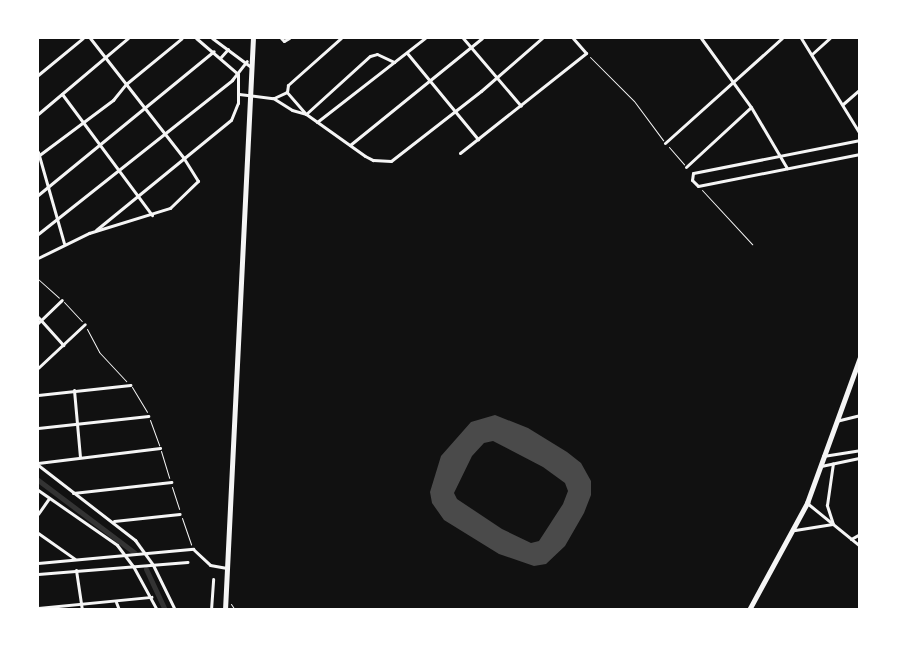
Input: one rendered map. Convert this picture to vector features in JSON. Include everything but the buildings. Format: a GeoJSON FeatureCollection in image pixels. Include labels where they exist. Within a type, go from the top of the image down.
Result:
{"type":"FeatureCollection","features":[{"type":"Feature","properties":{"kind":"main road"},"geometry":{"type":"LineString","coordinates":[[226,610],[253,38]]}},
{"type":"Feature","properties":{"kind":"main road"},"geometry":{"type":"LineString","coordinates":[[749,610],[795,530],[860,357]]}},
{"type":"Feature","properties":{"kind":"street"},"geometry":{"type":"LineString","coordinates":[[38,75],[83,38]]}},
{"type":"Feature","properties":{"kind":"street"},"geometry":{"type":"LineString","coordinates":[[38,258],[64,243],[96,231],[152,215],[179,201],[198,181],[183,157],[90,38]]}},
{"type":"Feature","properties":{"kind":"street"},"geometry":{"type":"LineString","coordinates":[[38,114],[128,38]]}},
{"type":"Feature","properties":{"kind":"street"},"geometry":{"type":"LineString","coordinates":[[64,243],[38,154],[81,121],[113,100],[126,84],[182,38]]}},
{"type":"Feature","properties":{"kind":"street"},"geometry":{"type":"LineString","coordinates":[[96,231],[183,157],[231,120],[235,114],[239,94],[238,74],[196,38]]}},
{"type":"Feature","properties":{"kind":"street"},"geometry":{"type":"LineString","coordinates":[[212,38],[247,61],[252,67]]}},
{"type":"Feature","properties":{"kind":"street"},"geometry":{"type":"LineString","coordinates":[[281,38],[285,41],[289,38]]}},
{"type":"Feature","properties":{"kind":"street"},"geometry":{"type":"LineString","coordinates":[[273,98],[286,90],[341,38]]}},
{"type":"Feature","properties":{"kind":"street"},"geometry":{"type":"LineString","coordinates":[[317,122],[425,38]]}},
{"type":"Feature","properties":{"kind":"street"},"geometry":{"type":"LineString","coordinates":[[463,38],[521,106]]}},
{"type":"Feature","properties":{"kind":"street"},"geometry":{"type":"LineString","coordinates":[[350,145],[482,38]]}},
{"type":"Feature","properties":{"kind":"street"},"geometry":{"type":"LineString","coordinates":[[286,90],[306,114],[350,145],[373,160],[391,161],[497,77],[542,38]]}},
{"type":"Feature","properties":{"kind":"street"},"geometry":{"type":"LineString","coordinates":[[460,154],[586,52],[573,38]]}},
{"type":"Feature","properties":{"kind":"street"},"geometry":{"type":"LineString","coordinates":[[700,38],[751,107],[787,168]]}},
{"type":"Feature","properties":{"kind":"street"},"geometry":{"type":"LineString","coordinates":[[665,143],[782,38]]}},
{"type":"Feature","properties":{"kind":"street"},"geometry":{"type":"LineString","coordinates":[[802,38],[860,134]]}},
{"type":"Feature","properties":{"kind":"street"},"geometry":{"type":"LineString","coordinates":[[812,54],[830,38]]}},
{"type":"Feature","properties":{"kind":"street"},"geometry":{"type":"LineString","coordinates":[[220,58],[228,49]]}},
{"type":"Feature","properties":{"kind":"street"},"geometry":{"type":"LineString","coordinates":[[38,195],[214,52]]}},
{"type":"Feature","properties":{"kind":"street"},"geometry":{"type":"LineString","coordinates":[[406,53],[428,82],[478,139]]}},
{"type":"Feature","properties":{"kind":"street"},"geometry":{"type":"LineString","coordinates":[[306,114],[370,56],[377,54],[394,62]]}},
{"type":"Feature","properties":{"kind":"street"},"geometry":{"type":"LineString","coordinates":[[38,234],[238,74],[247,61]]}},
{"type":"Feature","properties":{"kind":"street"},"geometry":{"type":"LineString","coordinates":[[843,104],[860,89]]}},
{"type":"Feature","properties":{"kind":"street"},"geometry":{"type":"LineString","coordinates":[[62,94],[98,146],[152,215]]}},
{"type":"Feature","properties":{"kind":"street"},"geometry":{"type":"LineString","coordinates":[[239,94],[273,98],[292,110],[306,114]]}},
{"type":"Feature","properties":{"kind":"street"},"geometry":{"type":"LineString","coordinates":[[686,167],[751,107]]}},
{"type":"Feature","properties":{"kind":"street"},"geometry":{"type":"LineString","coordinates":[[860,140],[693,174],[692,180],[698,186],[860,154]]}},
{"type":"Feature","properties":{"kind":"street"},"geometry":{"type":"LineString","coordinates":[[62,300],[38,320],[63,345]]}},
{"type":"Feature","properties":{"kind":"street"},"geometry":{"type":"LineString","coordinates":[[38,368],[85,324]]}},
{"type":"Feature","properties":{"kind":"street"},"geometry":{"type":"LineString","coordinates":[[38,395],[130,385]]}},
{"type":"Feature","properties":{"kind":"street"},"geometry":{"type":"LineString","coordinates":[[74,390],[80,457]]}},
{"type":"Feature","properties":{"kind":"street"},"geometry":{"type":"LineString","coordinates":[[836,421],[860,415]]}},
{"type":"Feature","properties":{"kind":"street"},"geometry":{"type":"LineString","coordinates":[[38,428],[148,416]]}},
{"type":"Feature","properties":{"kind":"street"},"geometry":{"type":"LineString","coordinates":[[38,464],[160,448]]}},
{"type":"Feature","properties":{"kind":"street"},"geometry":{"type":"LineString","coordinates":[[822,456],[860,450]]}},
{"type":"Feature","properties":{"kind":"street"},"geometry":{"type":"LineString","coordinates":[[818,466],[860,458]]}},
{"type":"Feature","properties":{"kind":"street"},"geometry":{"type":"LineString","coordinates":[[833,463],[827,506],[833,524]]}},
{"type":"Feature","properties":{"kind":"street"},"geometry":{"type":"LineString","coordinates":[[38,464],[73,493],[113,521],[147,555],[175,610]]}},
{"type":"Feature","properties":{"kind":"street"},"geometry":{"type":"LineString","coordinates":[[73,493],[171,482]]}},
{"type":"Feature","properties":{"kind":"street"},"geometry":{"type":"LineString","coordinates":[[38,490],[109,539],[126,556],[157,610]]}},
{"type":"Feature","properties":{"kind":"street"},"geometry":{"type":"LineString","coordinates":[[38,514],[49,498]]}},
{"type":"Feature","properties":{"kind":"street"},"geometry":{"type":"LineString","coordinates":[[806,503],[860,546]]}},
{"type":"Feature","properties":{"kind":"street"},"geometry":{"type":"LineString","coordinates":[[113,521],[180,514]]}},
{"type":"Feature","properties":{"kind":"street"},"geometry":{"type":"LineString","coordinates":[[795,530],[833,524]]}},
{"type":"Feature","properties":{"kind":"street"},"geometry":{"type":"LineString","coordinates":[[38,533],[75,559]]}},
{"type":"Feature","properties":{"kind":"street"},"geometry":{"type":"LineString","coordinates":[[851,539],[860,534]]}},
{"type":"Feature","properties":{"kind":"street"},"geometry":{"type":"LineString","coordinates":[[38,563],[193,550],[210,564],[228,568]]}},
{"type":"Feature","properties":{"kind":"street"},"geometry":{"type":"LineString","coordinates":[[38,574],[188,562]]}},
{"type":"Feature","properties":{"kind":"street"},"geometry":{"type":"LineString","coordinates":[[76,570],[82,610]]}},
{"type":"Feature","properties":{"kind":"street"},"geometry":{"type":"LineString","coordinates":[[212,610],[213,579]]}},
{"type":"Feature","properties":{"kind":"street"},"geometry":{"type":"LineString","coordinates":[[38,608],[116,602],[151,597]]}},
{"type":"Feature","properties":{"kind":"street"},"geometry":{"type":"LineString","coordinates":[[116,602],[119,610]]}},
{"type":"Feature","properties":{"kind":"path"},"geometry":{"type":"LineString","coordinates":[[586,52],[634,101],[665,143],[686,167]]}},
{"type":"Feature","properties":{"kind":"path"},"geometry":{"type":"LineString","coordinates":[[698,186],[752,244]]}},
{"type":"Feature","properties":{"kind":"path"},"geometry":{"type":"LineString","coordinates":[[38,279],[85,324],[99,352],[130,385],[148,416],[193,550]]}},
{"type":"Feature","properties":{"kind":"path"},"geometry":{"type":"LineString","coordinates":[[226,599],[235,610]]}},
{"type":"Feature","properties":{"kind":"waterway"},"geometry":{"type":"LineString","coordinates":[[38,480],[135,553]]}},
{"type":"Feature","properties":{"kind":"waterway"},"geometry":{"type":"LineString","coordinates":[[146,569],[165,610]]}}]}
